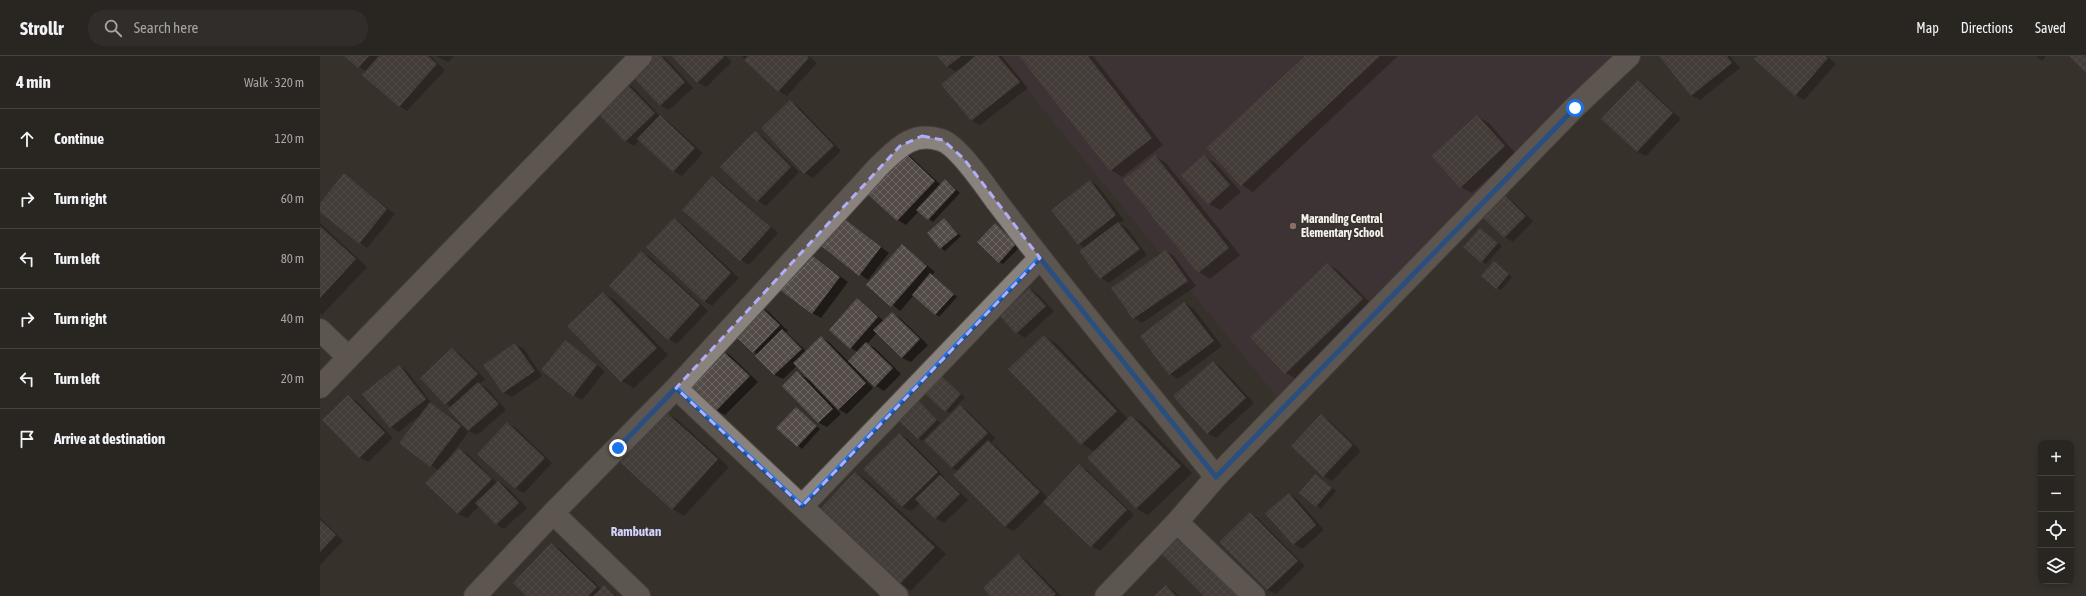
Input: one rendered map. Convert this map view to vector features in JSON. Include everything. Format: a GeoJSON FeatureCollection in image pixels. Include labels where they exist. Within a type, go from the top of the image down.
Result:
{"type":"FeatureCollection","features":[{"type":"Feature","properties":{"kind":"street"},"geometry":{"type":"LineString","coordinates":[[320,387],[348,356],[641,56]]}},
{"type":"Feature","properties":{"kind":"street"},"geometry":{"type":"LineString","coordinates":[[1106,596],[1177,522],[1216,477],[1497,187],[1629,56]]}},
{"type":"Feature","properties":{"kind":"street"},"geometry":{"type":"LineString","coordinates":[[475,596],[553,513],[676,388],[878,166],[900,146],[922,136],[943,140],[964,159],[1040,258],[1216,477]]}},
{"type":"Feature","properties":{"kind":"street"},"geometry":{"type":"LineString","coordinates":[[802,506],[1040,258]]}},
{"type":"Feature","properties":{"kind":"street"},"geometry":{"type":"LineString","coordinates":[[320,330],[348,356]]}},
{"type":"Feature","properties":{"kind":"street"},"geometry":{"type":"LineString","coordinates":[[676,388],[898,596]]}},
{"type":"Feature","properties":{"kind":"street"},"geometry":{"type":"LineString","coordinates":[[553,513],[639,596]]}},
{"type":"Feature","properties":{"kind":"street"},"geometry":{"type":"LineString","coordinates":[[1177,522],[1254,596]]}},
{"type":"Feature","properties":{"kind":"highlighted area"},"geometry":{"type":"Polygon","coordinates":[[[922,136],[943,140],[964,159],[1040,258],[802,506],[676,388],[900,146],[922,136]]]}},
{"type":"Feature","properties":{"kind":"shaded area","name":"Maranding Central Elementary School"},"geometry":{"type":"Polygon","coordinates":[[[1000,56],[1619,56],[1276,396],[1000,56]]]}},
{"type":"Feature","properties":{"kind":"building"},"geometry":{"type":"Polygon","coordinates":[[[344,56],[369,56],[358,68],[344,56]]]}},
{"type":"Feature","properties":{"kind":"building"},"geometry":{"type":"Polygon","coordinates":[[[379,56],[428,56],[437,64],[399,107],[362,75],[379,56]]]}},
{"type":"Feature","properties":{"kind":"building"},"geometry":{"type":"Polygon","coordinates":[[[651,56],[661,56],[685,82],[660,106],[631,75],[651,56]]]}},
{"type":"Feature","properties":{"kind":"building"},"geometry":{"type":"Polygon","coordinates":[[[672,56],[723,56],[724,57],[697,83],[672,56]]]}},
{"type":"Feature","properties":{"kind":"building"},"geometry":{"type":"Polygon","coordinates":[[[748,56],[807,56],[809,58],[778,92],[744,60],[748,56]]]}},
{"type":"Feature","properties":{"kind":"building"},"geometry":{"type":"Polygon","coordinates":[[[937,56],[961,56],[947,67],[937,56]]]}},
{"type":"Feature","properties":{"kind":"building"},"geometry":{"type":"Polygon","coordinates":[[[976,56],[998,56],[1020,82],[971,121],[941,84],[976,56]]]}},
{"type":"Feature","properties":{"kind":"building"},"geometry":{"type":"Polygon","coordinates":[[[1019,56],[1088,56],[1152,138],[1110,171],[1019,56]]]}},
{"type":"Feature","properties":{"kind":"building"},"geometry":{"type":"Polygon","coordinates":[[[1305,56],[1380,56],[1241,186],[1206,148],[1305,56]]]}},
{"type":"Feature","properties":{"kind":"building"},"geometry":{"type":"Polygon","coordinates":[[[1659,56],[1727,56],[1732,63],[1691,96],[1659,56]]]}},
{"type":"Feature","properties":{"kind":"building"},"geometry":{"type":"Polygon","coordinates":[[[1757,56],[1825,56],[1828,58],[1795,96],[1754,59],[1757,56]]]}},
{"type":"Feature","properties":{"kind":"building"},"geometry":{"type":"Polygon","coordinates":[[[2069,56],[2086,56],[2086,73],[2069,56]]]}},
{"type":"Feature","properties":{"kind":"building"},"geometry":{"type":"Polygon","coordinates":[[[1638,80],[1673,113],[1637,152],[1601,119],[1638,80]]]}},
{"type":"Feature","properties":{"kind":"building"},"geometry":{"type":"Polygon","coordinates":[[[624,81],[655,113],[625,142],[594,109],[624,81]]]}},
{"type":"Feature","properties":{"kind":"building"},"geometry":{"type":"Polygon","coordinates":[[[790,100],[834,146],[804,174],[761,128],[790,100]]]}},
{"type":"Feature","properties":{"kind":"building"},"geometry":{"type":"Polygon","coordinates":[[[660,115],[695,148],[673,172],[637,139],[660,115]]]}},
{"type":"Feature","properties":{"kind":"building"},"geometry":{"type":"Polygon","coordinates":[[[1477,115],[1505,146],[1460,188],[1431,156],[1477,115]]]}},
{"type":"Feature","properties":{"kind":"building"},"geometry":{"type":"Polygon","coordinates":[[[755,131],[791,167],[757,202],[720,167],[755,131]]]}},
{"type":"Feature","properties":{"kind":"building"},"geometry":{"type":"Polygon","coordinates":[[[902,150],[935,181],[897,221],[864,191],[902,150]]]}},
{"type":"Feature","properties":{"kind":"building"},"geometry":{"type":"Polygon","coordinates":[[[1155,155],[1229,248],[1198,273],[1123,180],[1155,155]]]}},
{"type":"Feature","properties":{"kind":"building"},"geometry":{"type":"Polygon","coordinates":[[[1204,155],[1230,185],[1208,205],[1181,175],[1204,155]]]}},
{"type":"Feature","properties":{"kind":"building"},"geometry":{"type":"Polygon","coordinates":[[[344,173],[387,209],[359,244],[320,212],[320,203],[344,173]]]}},
{"type":"Feature","properties":{"kind":"building"},"geometry":{"type":"Polygon","coordinates":[[[712,176],[771,227],[740,261],[682,210],[712,176]]]}},
{"type":"Feature","properties":{"kind":"building"},"geometry":{"type":"Polygon","coordinates":[[[945,179],[956,190],[928,220],[916,210],[945,179]]]}},
{"type":"Feature","properties":{"kind":"building"},"geometry":{"type":"Polygon","coordinates":[[[1090,180],[1116,215],[1078,245],[1051,210],[1090,180]]]}},
{"type":"Feature","properties":{"kind":"building"},"geometry":{"type":"Polygon","coordinates":[[[1500,190],[1526,216],[1504,238],[1478,213],[1500,190]]]}},
{"type":"Feature","properties":{"kind":"building"},"geometry":{"type":"Polygon","coordinates":[[[842,217],[881,247],[859,276],[820,245],[842,217]]]}},
{"type":"Feature","properties":{"kind":"building"},"geometry":{"type":"Polygon","coordinates":[[[674,218],[731,273],[704,302],[646,247],[674,218]]]}},
{"type":"Feature","properties":{"kind":"building"},"geometry":{"type":"Polygon","coordinates":[[[944,218],[958,234],[940,249],[927,233],[944,218]]]}},
{"type":"Feature","properties":{"kind":"building"},"geometry":{"type":"Polygon","coordinates":[[[1118,222],[1140,249],[1100,279],[1079,251],[1118,222]]]}},
{"type":"Feature","properties":{"kind":"building"},"geometry":{"type":"Polygon","coordinates":[[[995,223],[1016,244],[999,263],[977,242],[995,223]]]}},
{"type":"Feature","properties":{"kind":"building"},"geometry":{"type":"Polygon","coordinates":[[[320,226],[356,259],[320,298],[320,226]]]}},
{"type":"Feature","properties":{"kind":"building"},"geometry":{"type":"Polygon","coordinates":[[[1480,228],[1498,243],[1481,263],[1463,247],[1480,228]]]}},
{"type":"Feature","properties":{"kind":"building"},"geometry":{"type":"Polygon","coordinates":[[[902,244],[927,266],[891,307],[866,285],[902,244]]]}},
{"type":"Feature","properties":{"kind":"building"},"geometry":{"type":"Polygon","coordinates":[[[805,250],[840,277],[812,314],[776,287],[805,250]]]}},
{"type":"Feature","properties":{"kind":"building"},"geometry":{"type":"Polygon","coordinates":[[[1166,250],[1188,281],[1133,319],[1111,288],[1166,250]]]}},
{"type":"Feature","properties":{"kind":"building"},"geometry":{"type":"Polygon","coordinates":[[[641,251],[700,305],[668,340],[609,286],[641,251]]]}},
{"type":"Feature","properties":{"kind":"building"},"geometry":{"type":"Polygon","coordinates":[[[1494,261],[1509,274],[1496,289],[1481,276],[1494,261]]]}},
{"type":"Feature","properties":{"kind":"building"},"geometry":{"type":"Polygon","coordinates":[[[1327,263],[1363,299],[1285,374],[1250,337],[1327,263]]]}},
{"type":"Feature","properties":{"kind":"building"},"geometry":{"type":"Polygon","coordinates":[[[930,273],[954,294],[935,315],[912,295],[930,273]]]}},
{"type":"Feature","properties":{"kind":"building"},"geometry":{"type":"Polygon","coordinates":[[[1029,288],[1046,306],[1016,334],[999,315],[1029,288]]]}},
{"type":"Feature","properties":{"kind":"building"},"geometry":{"type":"Polygon","coordinates":[[[603,292],[657,348],[621,382],[567,326],[603,292]]]}},
{"type":"Feature","properties":{"kind":"building"},"geometry":{"type":"Polygon","coordinates":[[[857,298],[878,317],[850,349],[829,330],[857,298]]]}},
{"type":"Feature","properties":{"kind":"building"},"geometry":{"type":"Polygon","coordinates":[[[1184,302],[1214,341],[1169,375],[1140,336],[1184,302]]]}},
{"type":"Feature","properties":{"kind":"building"},"geometry":{"type":"Polygon","coordinates":[[[760,306],[780,325],[753,353],[733,334],[760,306]]]}},
{"type":"Feature","properties":{"kind":"building"},"geometry":{"type":"Polygon","coordinates":[[[892,312],[920,339],[902,358],[873,330],[892,312]]]}},
{"type":"Feature","properties":{"kind":"building"},"geometry":{"type":"Polygon","coordinates":[[[782,329],[802,349],[774,375],[755,356],[782,329]]]}},
{"type":"Feature","properties":{"kind":"building"},"geometry":{"type":"Polygon","coordinates":[[[1044,335],[1117,411],[1081,445],[1008,369],[1044,335]]]}},
{"type":"Feature","properties":{"kind":"building"},"geometry":{"type":"Polygon","coordinates":[[[821,336],[866,383],[838,410],[793,363],[821,336]]]}},
{"type":"Feature","properties":{"kind":"building"},"geometry":{"type":"Polygon","coordinates":[[[565,340],[597,365],[573,396],[541,370],[565,340]]]}},
{"type":"Feature","properties":{"kind":"building"},"geometry":{"type":"Polygon","coordinates":[[[866,342],[893,368],[875,387],[848,361],[866,342]]]}},
{"type":"Feature","properties":{"kind":"building"},"geometry":{"type":"Polygon","coordinates":[[[515,343],[535,371],[503,393],[483,365],[515,343]]]}},
{"type":"Feature","properties":{"kind":"building"},"geometry":{"type":"Polygon","coordinates":[[[452,348],[478,374],[445,405],[420,378],[452,348]]]}},
{"type":"Feature","properties":{"kind":"building"},"geometry":{"type":"Polygon","coordinates":[[[721,349],[750,376],[716,411],[688,384],[721,349]]]}},
{"type":"Feature","properties":{"kind":"building"},"geometry":{"type":"Polygon","coordinates":[[[1213,361],[1246,398],[1207,434],[1173,396],[1213,361]]]}},
{"type":"Feature","properties":{"kind":"building"},"geometry":{"type":"Polygon","coordinates":[[[399,365],[426,399],[390,428],[362,394],[399,365]]]}},
{"type":"Feature","properties":{"kind":"building"},"geometry":{"type":"Polygon","coordinates":[[[797,371],[833,409],[818,423],[782,386],[797,371]]]}},
{"type":"Feature","properties":{"kind":"building"},"geometry":{"type":"Polygon","coordinates":[[[939,374],[961,394],[945,412],[923,392],[939,374]]]}},
{"type":"Feature","properties":{"kind":"building"},"geometry":{"type":"Polygon","coordinates":[[[478,382],[499,404],[468,431],[448,409],[478,382]]]}},
{"type":"Feature","properties":{"kind":"building"},"geometry":{"type":"Polygon","coordinates":[[[348,395],[385,433],[359,458],[322,420],[348,395]]]}},
{"type":"Feature","properties":{"kind":"building"},"geometry":{"type":"Polygon","coordinates":[[[918,400],[937,420],[918,439],[898,420],[918,400]]]}},
{"type":"Feature","properties":{"kind":"building"},"geometry":{"type":"Polygon","coordinates":[[[430,402],[461,426],[430,467],[399,443],[430,402]]]}},
{"type":"Feature","properties":{"kind":"building"},"geometry":{"type":"Polygon","coordinates":[[[960,405],[988,433],[952,468],[924,441],[960,405]]]}},
{"type":"Feature","properties":{"kind":"building"},"geometry":{"type":"Polygon","coordinates":[[[796,407],[817,426],[797,447],[776,428],[796,407]]]}},
{"type":"Feature","properties":{"kind":"building"},"geometry":{"type":"Polygon","coordinates":[[[666,412],[718,459],[672,510],[620,462],[666,412]]]}},
{"type":"Feature","properties":{"kind":"building"},"geometry":{"type":"Polygon","coordinates":[[[1321,414],[1353,445],[1323,477],[1291,446],[1321,414]]]}},
{"type":"Feature","properties":{"kind":"building"},"geometry":{"type":"Polygon","coordinates":[[[1131,415],[1181,466],[1136,509],[1087,458],[1131,415]]]}},
{"type":"Feature","properties":{"kind":"building"},"geometry":{"type":"Polygon","coordinates":[[[507,422],[545,458],[515,489],[477,454],[507,422]]]}},
{"type":"Feature","properties":{"kind":"building"},"geometry":{"type":"Polygon","coordinates":[[[899,433],[938,472],[902,507],[863,469],[899,433]]]}},
{"type":"Feature","properties":{"kind":"building"},"geometry":{"type":"Polygon","coordinates":[[[988,440],[1040,492],[1005,527],[953,475],[988,440]]]}},
{"type":"Feature","properties":{"kind":"building"},"geometry":{"type":"Polygon","coordinates":[[[459,448],[492,479],[458,514],[425,483],[459,448]]]}},
{"type":"Feature","properties":{"kind":"building"},"geometry":{"type":"Polygon","coordinates":[[[1079,464],[1127,510],[1091,547],[1043,502],[1079,464]]]}},
{"type":"Feature","properties":{"kind":"building"},"geometry":{"type":"Polygon","coordinates":[[[855,472],[935,547],[899,585],[819,510],[855,472]]]}},
{"type":"Feature","properties":{"kind":"building"},"geometry":{"type":"Polygon","coordinates":[[[1315,474],[1332,488],[1316,507],[1299,493],[1315,474]]]}},
{"type":"Feature","properties":{"kind":"building"},"geometry":{"type":"Polygon","coordinates":[[[940,475],[960,494],[935,519],[915,499],[940,475]]]}},
{"type":"Feature","properties":{"kind":"building"},"geometry":{"type":"Polygon","coordinates":[[[498,481],[519,503],[496,525],[475,503],[498,481]]]}},
{"type":"Feature","properties":{"kind":"building"},"geometry":{"type":"Polygon","coordinates":[[[1289,493],[1316,525],[1293,545],[1265,513],[1289,493]]]}},
{"type":"Feature","properties":{"kind":"building"},"geometry":{"type":"Polygon","coordinates":[[[1250,512],[1298,561],[1267,590],[1219,542],[1250,512]]]}},
{"type":"Feature","properties":{"kind":"building"},"geometry":{"type":"Polygon","coordinates":[[[320,520],[336,535],[320,552],[320,520]]]}},
{"type":"Feature","properties":{"kind":"building"},"geometry":{"type":"Polygon","coordinates":[[[1174,530],[1239,596],[1204,596],[1156,548],[1174,530]]]}},
{"type":"Feature","properties":{"kind":"building"},"geometry":{"type":"Polygon","coordinates":[[[551,543],[597,587],[588,596],[526,596],[513,583],[551,543]]]}},
{"type":"Feature","properties":{"kind":"building"},"geometry":{"type":"Polygon","coordinates":[[[1018,554],[1056,594],[1054,596],[990,596],[983,588],[1018,554]]]}},
{"type":"Feature","properties":{"kind":"building"},"geometry":{"type":"Polygon","coordinates":[[[604,585],[615,596],[593,596],[604,585]]]}},
{"type":"Feature","properties":{"kind":"building"},"geometry":{"type":"Polygon","coordinates":[[[1166,585],[1176,596],[1154,596],[1166,585]]]}},
{"type":"Feature","properties":{"kind":"place","name":"Maranding Central Elementary School"},"geometry":{"type":"Point","coordinates":[1293,226]}},
{"type":"Feature","properties":{"kind":"district","name":"Rambutan"},"geometry":{"type":"Point","coordinates":[636,531]}},
{"type":"Feature","properties":{"kind":"route"},"geometry":{"type":"LineString","coordinates":[[618,448],[676,388],[802,506],[1040,258],[1216,477],[1575,108]]}}]}
